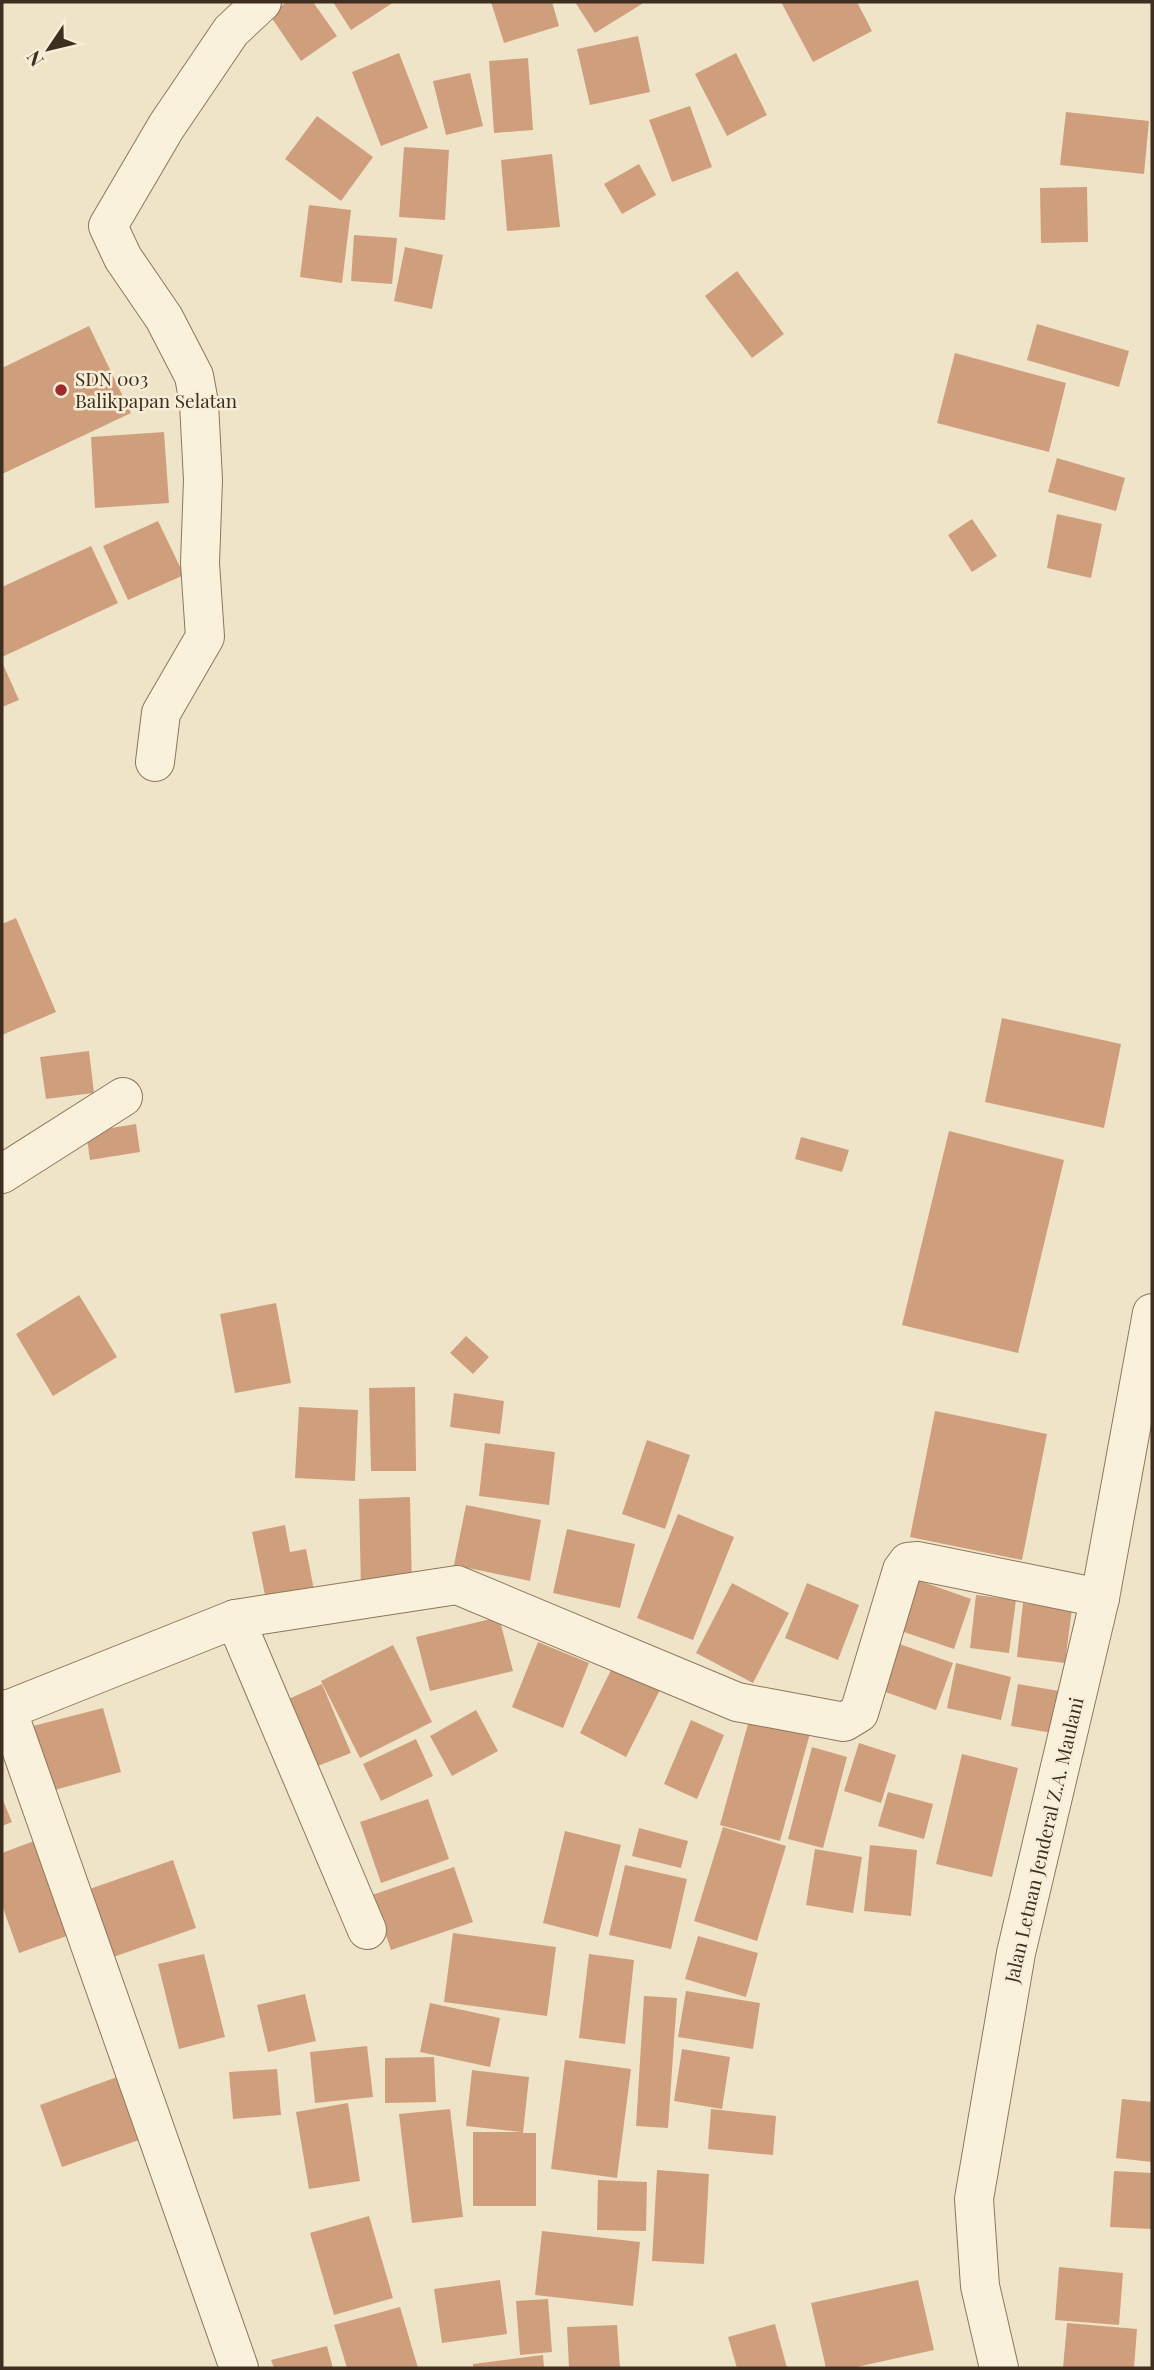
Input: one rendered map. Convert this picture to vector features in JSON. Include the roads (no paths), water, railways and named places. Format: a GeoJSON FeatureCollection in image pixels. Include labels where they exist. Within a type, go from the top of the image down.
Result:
{"type":"FeatureCollection","features":[{"type":"Feature","properties":{"kind":"street"},"geometry":{"type":"LineString","coordinates":[[155,762],[161,713],[205,637],[200,563],[203,480],[199,403],[194,376],[164,318],[123,258],[108,226],[173,116],[231,32],[261,2]]}},
{"type":"Feature","properties":{"kind":"street"},"geometry":{"type":"LineString","coordinates":[[2,1174],[123,1097]]}},
{"type":"Feature","properties":{"kind":"street","name":"Jalan Letnan Jenderal Z.A. Maulani"},"geometry":{"type":"LineString","coordinates":[[999,2368],[980,2286],[974,2199],[1016,1953],[1100,1598],[1152,1313]]}},
{"type":"Feature","properties":{"kind":"street"},"geometry":{"type":"LineString","coordinates":[[239,2368],[5,1711],[235,1619],[457,1585],[737,1702],[844,1722],[859,1713],[902,1570],[908,1562],[918,1561],[1100,1598]]}},
{"type":"Feature","properties":{"kind":"street"},"geometry":{"type":"LineString","coordinates":[[235,1619],[367,1930]]}},
{"type":"Feature","properties":{"kind":"place","name":"SDN 003 Balikpapan Selatan"},"geometry":{"type":"Point","coordinates":[61,390]}}]}
